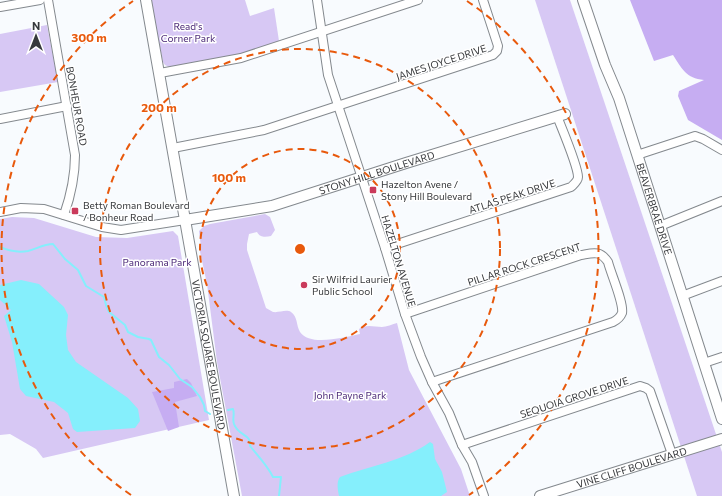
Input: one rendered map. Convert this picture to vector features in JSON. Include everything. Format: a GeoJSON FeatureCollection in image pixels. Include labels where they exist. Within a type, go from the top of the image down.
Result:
{"type":"FeatureCollection","features":[{"type":"Feature","properties":{"kind":"street"},"geometry":{"type":"LineString","coordinates":[[0,7],[40,0]]}},
{"type":"Feature","properties":{"kind":"street","name":"BONHEUR ROAD"},"geometry":{"type":"LineString","coordinates":[[48,0],[74,146],[75,171],[64,214]]}},
{"type":"Feature","properties":{"kind":"street","name":"VICTORIA SQUARE BOULEVARD"},"geometry":{"type":"LineString","coordinates":[[146,0],[234,496]]}},
{"type":"Feature","properties":{"kind":"street","name":"HAZELTON AVENUE"},"geometry":{"type":"LineString","coordinates":[[317,0],[328,75],[386,248],[405,314],[432,382],[449,413],[462,445],[472,462],[484,496]]}},
{"type":"Feature","properties":{"kind":"street"},"geometry":{"type":"LineString","coordinates":[[160,73],[240,58],[322,32],[403,2],[418,0]]}},
{"type":"Feature","properties":{"kind":"street","name":"JAMES JOYCE DRIVE"},"geometry":{"type":"LineString","coordinates":[[173,148],[264,130],[493,55],[498,51],[498,46],[484,0]]}},
{"type":"Feature","properties":{"kind":"street","name":"BEAVERBRAE DRIVE"},"geometry":{"type":"LineString","coordinates":[[583,0],[605,65],[619,98],[722,419]]}},
{"type":"Feature","properties":{"kind":"street"},"geometry":{"type":"LineString","coordinates":[[0,119],[67,106]]}},
{"type":"Feature","properties":{"kind":"street","name":"STONY HILL BOULEVARD"},"geometry":{"type":"LineString","coordinates":[[185,220],[272,206],[561,115]]}},
{"type":"Feature","properties":{"kind":"street","name":"ATLAS PEAK DRIVE"},"geometry":{"type":"LineString","coordinates":[[386,248],[571,187],[575,184],[578,178],[576,168],[561,115]]}},
{"type":"Feature","properties":{"kind":"street"},"geometry":{"type":"LineString","coordinates":[[637,155],[695,136],[722,150]]}},
{"type":"Feature","properties":{"kind":"street"},"geometry":{"type":"LineString","coordinates":[[660,226],[722,201]]}},
{"type":"Feature","properties":{"kind":"street"},"geometry":{"type":"LineString","coordinates":[[0,212],[21,208],[44,208],[102,227],[121,230],[185,220]]}},
{"type":"Feature","properties":{"kind":"street","name":"PILLAR ROCK CRESCENT"},"geometry":{"type":"LineString","coordinates":[[405,314],[580,254],[599,253],[604,256],[608,262],[622,307],[619,319],[432,382]]}},
{"type":"Feature","properties":{"kind":"street"},"geometry":{"type":"LineString","coordinates":[[682,296],[722,281]]}},
{"type":"Feature","properties":{"kind":"street"},"geometry":{"type":"LineString","coordinates":[[704,363],[722,358]]}},
{"type":"Feature","properties":{"kind":"street","name":"SEQUOIA GROVE DRIVE"},"geometry":{"type":"LineString","coordinates":[[462,445],[640,386],[650,391],[672,454]]}},
{"type":"Feature","properties":{"kind":"street","name":"VINE CLIFF BOULEVARD"},"geometry":{"type":"LineString","coordinates":[[540,496],[722,439]]}},
{"type":"Feature","properties":{"kind":"green space","name":"Read's Corner Park"},"geometry":{"type":"Polygon","coordinates":[[[150,0],[245,0],[250,16],[274,8],[279,41],[237,55],[169,67],[163,62],[150,0]]]}},
{"type":"Feature","properties":{"kind":"green space"},"geometry":{"type":"Polygon","coordinates":[[[535,0],[570,0],[722,452],[722,496],[697,496],[535,0]]]}},
{"type":"Feature","properties":{"kind":"green space"},"geometry":{"type":"Polygon","coordinates":[[[47,25],[58,82],[0,92],[0,34],[47,25]]]}},
{"type":"Feature","properties":{"kind":"green space","name":"John Payne Park"},"geometry":{"type":"Polygon","coordinates":[[[265,214],[270,217],[275,230],[271,236],[265,237],[261,236],[257,232],[249,234],[247,250],[266,308],[273,312],[291,312],[295,316],[300,332],[305,337],[319,340],[337,339],[360,334],[359,329],[362,327],[384,327],[397,323],[409,370],[461,469],[470,496],[242,496],[217,362],[207,284],[199,247],[201,247],[199,231],[204,226],[210,224],[265,214]]]}},
{"type":"Feature","properties":{"kind":"green space","name":"Panorama Park"},"geometry":{"type":"Polygon","coordinates":[[[12,217],[34,218],[96,237],[127,238],[173,231],[178,236],[209,420],[43,458],[36,449],[10,434],[0,435],[0,219],[12,217]]]}},
{"type":"Feature","properties":{"kind":"shaded area"},"geometry":{"type":"Polygon","coordinates":[[[630,0],[722,0],[722,140],[688,120],[678,96],[679,91],[704,80],[693,77],[685,72],[673,55],[654,61],[630,0]]]}},
{"type":"Feature","properties":{"kind":"shaded area"},"geometry":{"type":"Polygon","coordinates":[[[187,379],[191,383],[197,396],[175,402],[179,427],[168,431],[152,392],[174,388],[174,382],[187,379]]]}},
{"type":"Feature","properties":{"kind":"water"},"geometry":{"type":"Polygon","coordinates":[[[21,280],[39,284],[64,307],[68,315],[66,335],[68,350],[76,362],[128,398],[138,409],[140,421],[135,428],[77,432],[73,429],[68,413],[54,402],[26,396],[20,389],[12,342],[4,316],[11,310],[0,300],[0,285],[21,280]]]}},
{"type":"Feature","properties":{"kind":"water"},"geometry":{"type":"Polygon","coordinates":[[[430,442],[433,444],[435,459],[442,472],[447,492],[441,496],[339,496],[338,484],[340,477],[398,459],[420,449],[430,442]]]}},
{"type":"Feature","properties":{"kind":"waterway"},"geometry":{"type":"LineString","coordinates":[[0,247],[10,251],[21,252],[53,244],[65,259],[78,270],[86,286],[104,297],[109,312],[125,325],[128,332],[138,337],[151,340],[159,357],[169,365],[180,379],[192,387],[200,397],[205,411],[210,414]]}},
{"type":"Feature","properties":{"kind":"waterway"},"geometry":{"type":"LineString","coordinates":[[228,410],[233,409],[233,422],[236,428],[249,439],[250,446],[273,477],[281,477],[279,496]]}},
{"type":"Feature","properties":{"kind":"place","name":"Hazelton Avene / Stony Hill Boulevard"},"geometry":{"type":"Point","coordinates":[373,190]}},
{"type":"Feature","properties":{"kind":"place","name":"Betty Roman Boulevard / Bonheur Road"},"geometry":{"type":"Point","coordinates":[75,211]}},
{"type":"Feature","properties":{"kind":"place","name":"Sir Wilfrid Laurier Public School"},"geometry":{"type":"Point","coordinates":[304,285]}}]}
